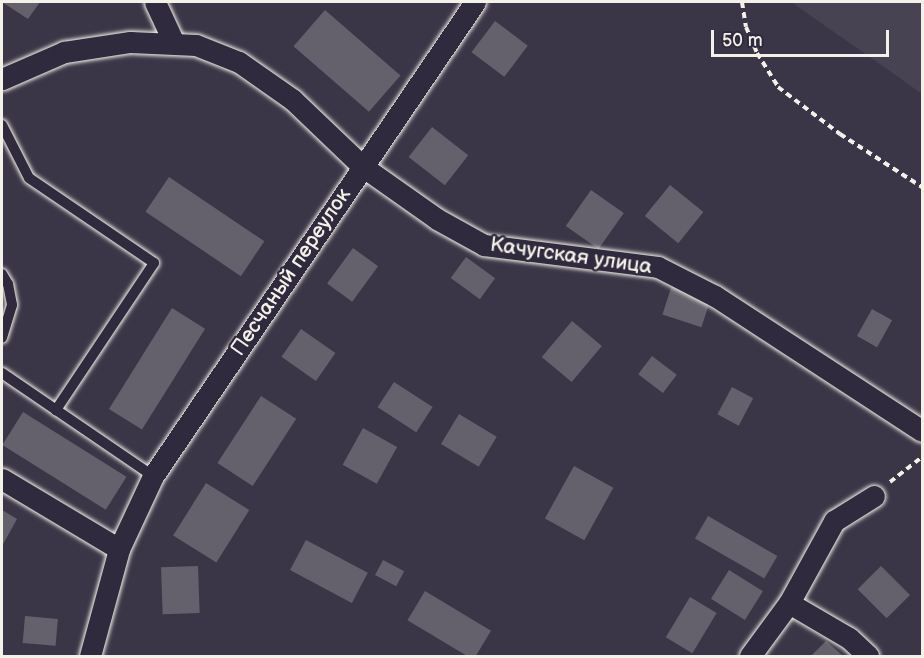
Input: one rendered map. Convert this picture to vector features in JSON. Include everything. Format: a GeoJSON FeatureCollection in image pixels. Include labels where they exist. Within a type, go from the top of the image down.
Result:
{"type":"FeatureCollection","features":[{"type":"Feature","properties":{"kind":"street"},"geometry":{"type":"LineString","coordinates":[[155,2],[174,43]]}},
{"type":"Feature","properties":{"kind":"street","name":"Песчаный переулок"},"geometry":{"type":"LineString","coordinates":[[94,654],[119,549],[153,476],[475,2]]}},
{"type":"Feature","properties":{"kind":"street","name":"Качугская улица"},"geometry":{"type":"LineString","coordinates":[[2,79],[64,52],[130,42],[196,45],[239,62],[293,100],[362,166],[437,219],[484,245],[658,267],[715,296],[922,431]]}},
{"type":"Feature","properties":{"kind":"street"},"geometry":{"type":"LineString","coordinates":[[2,479],[119,549]]}},
{"type":"Feature","properties":{"kind":"street"},"geometry":{"type":"LineString","coordinates":[[750,657],[789,603],[834,521],[874,496]]}},
{"type":"Feature","properties":{"kind":"street"},"geometry":{"type":"LineString","coordinates":[[789,603],[849,638],[868,657]]}},
{"type":"Feature","properties":{"kind":"lane"},"geometry":{"type":"LineString","coordinates":[[2,125],[29,178],[154,262],[56,410]]}},
{"type":"Feature","properties":{"kind":"lane"},"geometry":{"type":"LineString","coordinates":[[2,274],[8,284],[12,304],[2,337]]}},
{"type":"Feature","properties":{"kind":"lane"},"geometry":{"type":"LineString","coordinates":[[2,373],[153,476]]}},
{"type":"Feature","properties":{"kind":"path"},"geometry":{"type":"LineString","coordinates":[[742,2],[746,27],[757,53],[778,87],[840,134],[922,187]]}},
{"type":"Feature","properties":{"kind":"path"},"geometry":{"type":"LineString","coordinates":[[874,496],[922,457]]}},
{"type":"Feature","properties":{"kind":"shaded area"},"geometry":{"type":"Polygon","coordinates":[[[791,2],[922,2],[922,94],[897,76],[791,2]]]}},
{"type":"Feature","properties":{"kind":"building"},"geometry":{"type":"Polygon","coordinates":[[[2,2],[40,2],[28,19],[2,2]]]}},
{"type":"Feature","properties":{"kind":"building"},"geometry":{"type":"Polygon","coordinates":[[[325,10],[400,76],[369,112],[294,46],[325,10]]]}},
{"type":"Feature","properties":{"kind":"building"},"geometry":{"type":"Polygon","coordinates":[[[495,21],[528,46],[504,77],[472,52],[495,21]]]}},
{"type":"Feature","properties":{"kind":"building"},"geometry":{"type":"Polygon","coordinates":[[[432,127],[468,155],[445,185],[409,157],[432,127]]]}},
{"type":"Feature","properties":{"kind":"building"},"geometry":{"type":"Polygon","coordinates":[[[169,177],[264,241],[241,276],[146,212],[169,177]]]}},
{"type":"Feature","properties":{"kind":"building"},"geometry":{"type":"Polygon","coordinates":[[[670,185],[703,212],[678,243],[645,216],[670,185]]]}},
{"type":"Feature","properties":{"kind":"building"},"geometry":{"type":"Polygon","coordinates":[[[591,190],[624,213],[599,249],[566,226],[591,190]]]}},
{"type":"Feature","properties":{"kind":"building"},"geometry":{"type":"Polygon","coordinates":[[[353,248],[378,266],[352,302],[327,284],[353,248]]]}},
{"type":"Feature","properties":{"kind":"building"},"geometry":{"type":"Polygon","coordinates":[[[466,257],[495,278],[480,299],[451,278],[466,257]]]}},
{"type":"Feature","properties":{"kind":"building"},"geometry":{"type":"Polygon","coordinates":[[[672,285],[711,298],[701,327],[662,314],[672,285]]]}},
{"type":"Feature","properties":{"kind":"building"},"geometry":{"type":"Polygon","coordinates":[[[172,308],[205,329],[142,430],[109,409],[172,308]]]}},
{"type":"Feature","properties":{"kind":"building"},"geometry":{"type":"Polygon","coordinates":[[[872,309],[892,320],[877,347],[857,336],[872,309]]]}},
{"type":"Feature","properties":{"kind":"building"},"geometry":{"type":"Polygon","coordinates":[[[572,321],[602,346],[572,382],[542,357],[572,321]]]}},
{"type":"Feature","properties":{"kind":"building"},"geometry":{"type":"Polygon","coordinates":[[[301,329],[335,353],[316,381],[281,357],[301,329]]]}},
{"type":"Feature","properties":{"kind":"building"},"geometry":{"type":"Polygon","coordinates":[[[652,356],[677,375],[663,393],[638,374],[652,356]]]}},
{"type":"Feature","properties":{"kind":"building"},"geometry":{"type":"Polygon","coordinates":[[[394,382],[433,407],[416,432],[378,407],[394,382]]]}},
{"type":"Feature","properties":{"kind":"building"},"geometry":{"type":"Polygon","coordinates":[[[732,387],[753,398],[739,426],[717,414],[732,387]]]}},
{"type":"Feature","properties":{"kind":"building"},"geometry":{"type":"Polygon","coordinates":[[[261,396],[296,419],[253,486],[217,463],[261,396]]]}},
{"type":"Feature","properties":{"kind":"building"},"geometry":{"type":"Polygon","coordinates":[[[23,412],[126,477],[106,510],[2,445],[23,412]]]}},
{"type":"Feature","properties":{"kind":"building"},"geometry":{"type":"Polygon","coordinates":[[[459,414],[497,437],[479,467],[441,444],[459,414]]]}},
{"type":"Feature","properties":{"kind":"building"},"geometry":{"type":"Polygon","coordinates":[[[363,428],[397,447],[377,484],[343,465],[363,428]]]}},
{"type":"Feature","properties":{"kind":"building"},"geometry":{"type":"Polygon","coordinates":[[[574,466],[613,488],[584,540],[545,518],[574,466]]]}},
{"type":"Feature","properties":{"kind":"building"},"geometry":{"type":"Polygon","coordinates":[[[206,483],[249,510],[216,563],[173,536],[206,483]]]}},
{"type":"Feature","properties":{"kind":"building"},"geometry":{"type":"Polygon","coordinates":[[[2,510],[17,519],[2,546],[2,510]]]}},
{"type":"Feature","properties":{"kind":"building"},"geometry":{"type":"Polygon","coordinates":[[[708,516],[777,556],[764,579],[695,539],[708,516]]]}},
{"type":"Feature","properties":{"kind":"building"},"geometry":{"type":"Polygon","coordinates":[[[306,540],[368,573],[352,603],[290,570],[306,540]]]}},
{"type":"Feature","properties":{"kind":"building"},"geometry":{"type":"Polygon","coordinates":[[[383,560],[404,571],[396,586],[375,575],[383,560]]]}},
{"type":"Feature","properties":{"kind":"building"},"geometry":{"type":"Polygon","coordinates":[[[198,566],[200,613],[163,614],[161,567],[198,566]]]}},
{"type":"Feature","properties":{"kind":"building"},"geometry":{"type":"Polygon","coordinates":[[[881,566],[910,595],[887,618],[858,589],[881,566]]]}},
{"type":"Feature","properties":{"kind":"building"},"geometry":{"type":"Polygon","coordinates":[[[729,570],[763,591],[745,620],[711,599],[729,570]]]}},
{"type":"Feature","properties":{"kind":"building"},"geometry":{"type":"Polygon","coordinates":[[[425,591],[491,631],[476,656],[467,656],[407,620],[425,591]]]}},
{"type":"Feature","properties":{"kind":"building"},"geometry":{"type":"Polygon","coordinates":[[[690,597],[717,613],[692,653],[666,637],[690,597]]]}},
{"type":"Feature","properties":{"kind":"building"},"geometry":{"type":"Polygon","coordinates":[[[25,616],[58,619],[56,646],[23,643],[25,616]]]}},
{"type":"Feature","properties":{"kind":"building"},"geometry":{"type":"Polygon","coordinates":[[[826,641],[843,656],[811,656],[826,641]]]}}]}
